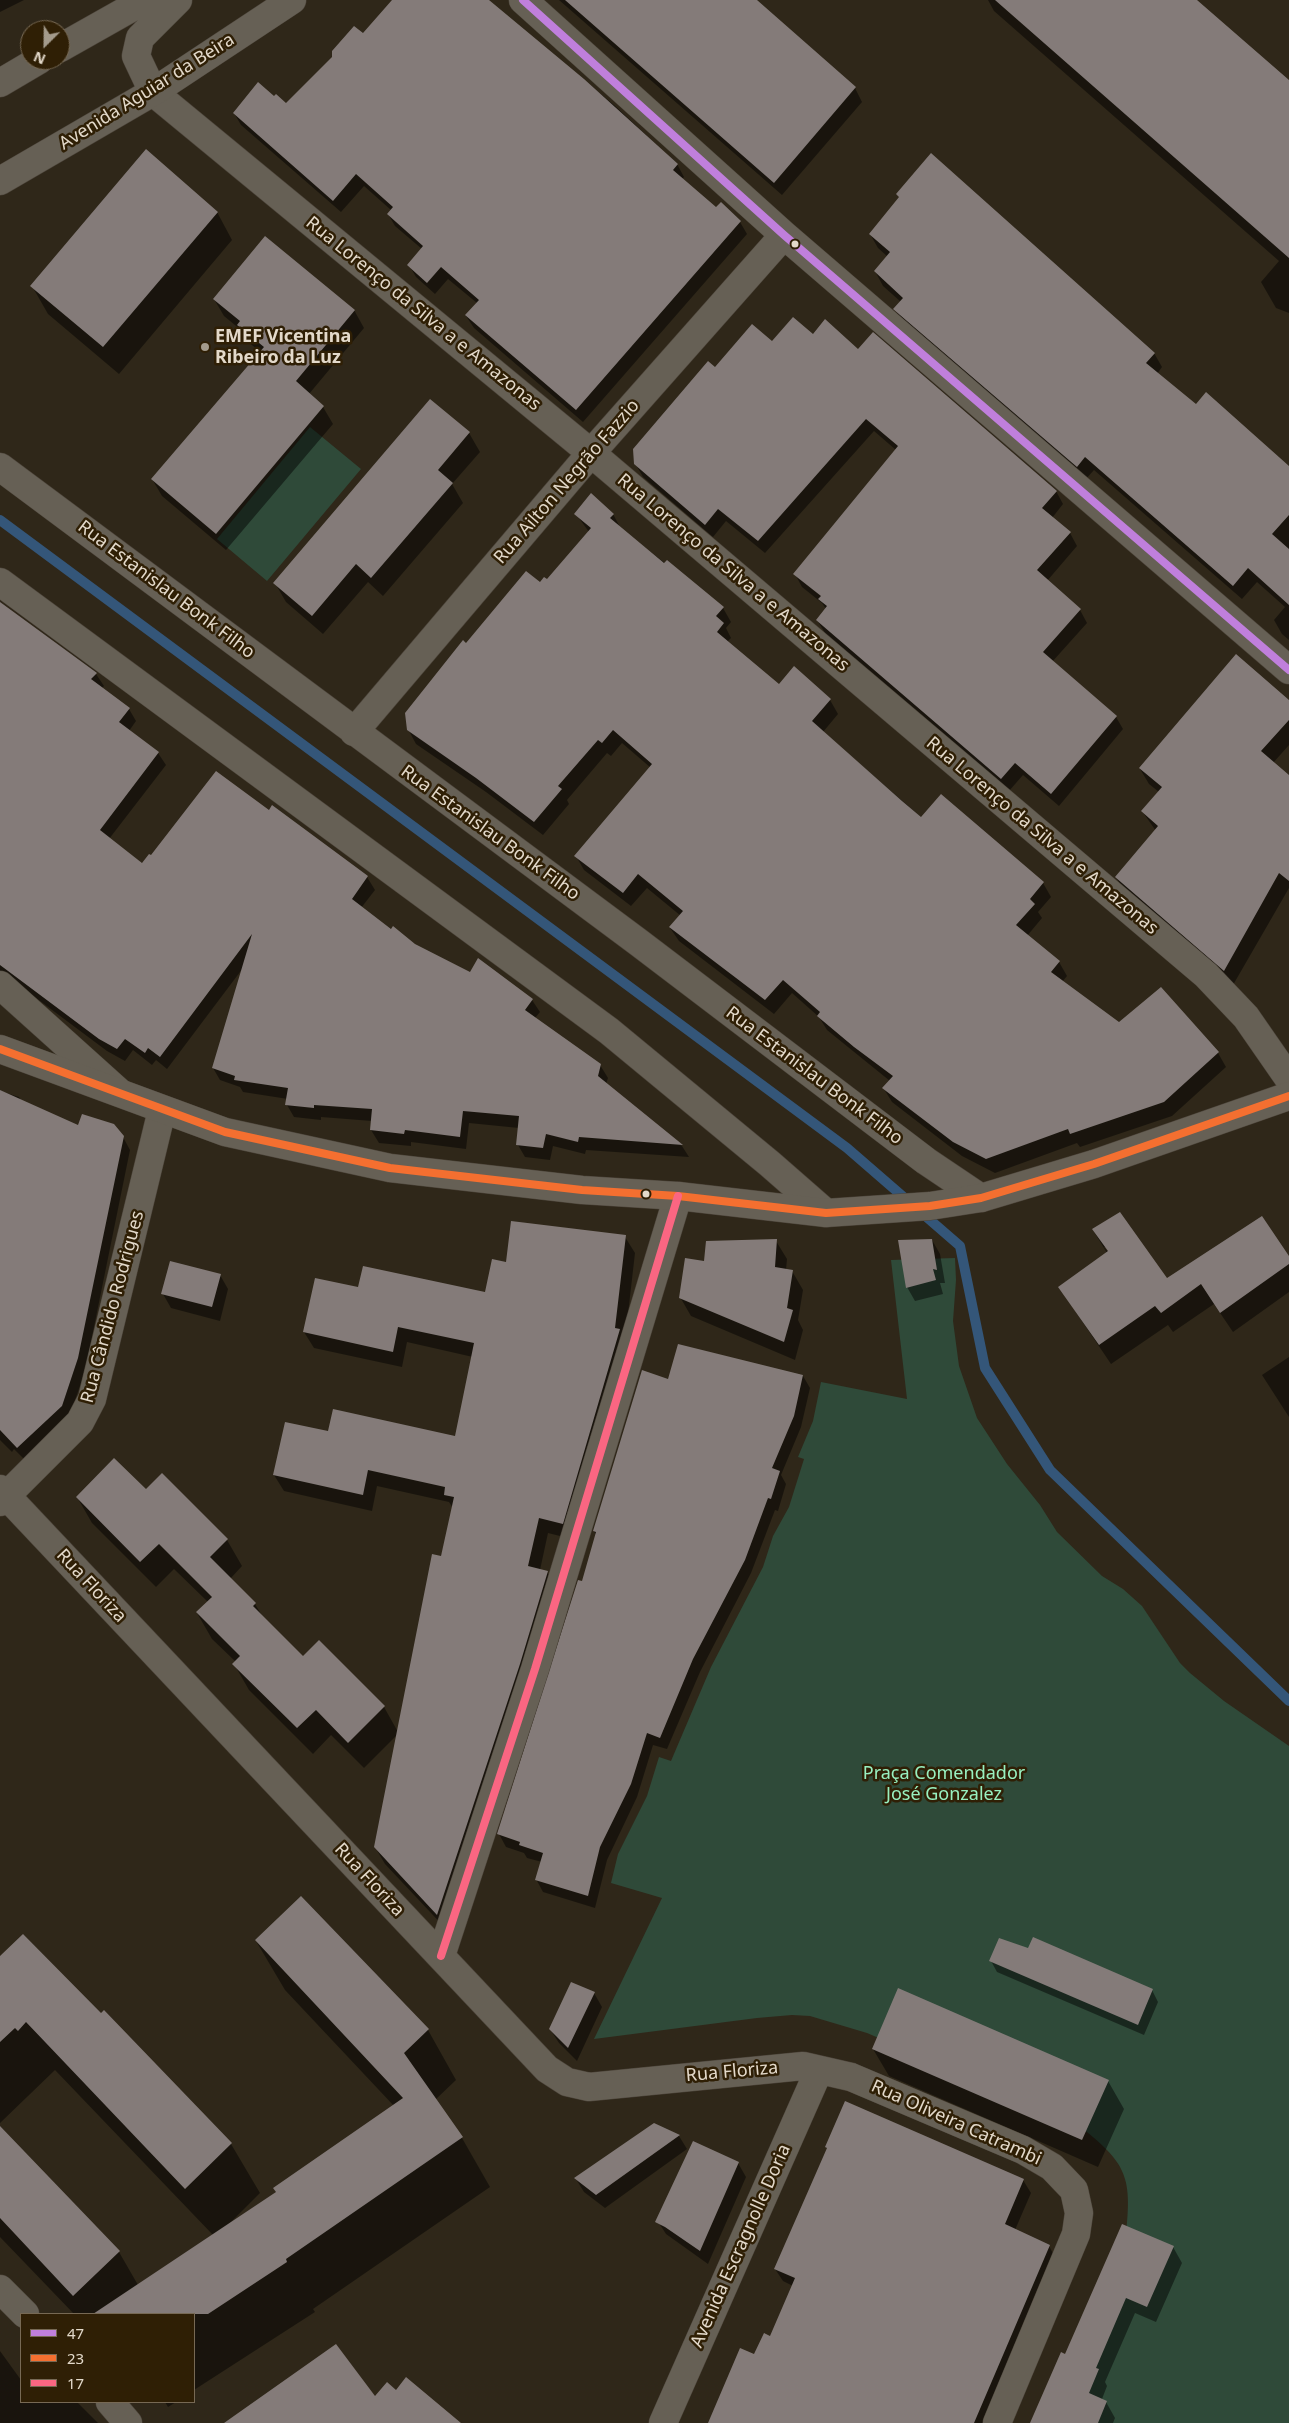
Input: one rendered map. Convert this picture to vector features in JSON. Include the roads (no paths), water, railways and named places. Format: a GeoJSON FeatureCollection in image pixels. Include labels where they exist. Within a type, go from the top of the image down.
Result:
{"type":"FeatureCollection","features":[{"type":"Feature","properties":{"kind":"street"},"geometry":{"type":"LineString","coordinates":[[70,42],[145,0]]}},
{"type":"Feature","properties":{"kind":"street"},"geometry":{"type":"LineString","coordinates":[[153,92],[136,56],[140,38],[178,0]]}},
{"type":"Feature","properties":{"kind":"street","name":"Avenida Aguiar da Beira"},"geometry":{"type":"LineString","coordinates":[[0,181],[153,92],[292,0]]}},
{"type":"Feature","properties":{"kind":"street"},"geometry":{"type":"LineString","coordinates":[[524,0],[784,235],[1289,670]]}},
{"type":"Feature","properties":{"kind":"street"},"geometry":{"type":"LineString","coordinates":[[0,83],[22,70]]}},
{"type":"Feature","properties":{"kind":"street","name":"Rua Lorenço da Silva a e Amazonas"},"geometry":{"type":"LineString","coordinates":[[153,92],[591,453],[1206,976],[1246,1017],[1289,1079]]}},
{"type":"Feature","properties":{"kind":"street","name":"Rua Ailton Negrão Fazzio"},"geometry":{"type":"LineString","coordinates":[[354,732],[591,453],[784,235]]}},
{"type":"Feature","properties":{"kind":"street","name":"Rua Estanislau Bonk Filho"},"geometry":{"type":"LineString","coordinates":[[0,467],[228,634],[354,732],[638,942],[926,1161],[981,1198]]}},
{"type":"Feature","properties":{"kind":"street"},"geometry":{"type":"LineString","coordinates":[[0,582],[609,1031],[770,1164],[826,1213]]}},
{"type":"Feature","properties":{"kind":"street"},"geometry":{"type":"LineString","coordinates":[[0,985],[118,1092]]}},
{"type":"Feature","properties":{"kind":"street"},"geometry":{"type":"LineString","coordinates":[[0,1049],[225,1132],[390,1168],[582,1190],[678,1196],[826,1213],[930,1206],[981,1198],[1094,1164],[1289,1096]]}},
{"type":"Feature","properties":{"kind":"street","name":"Rua Cândido Rodrigues"},"geometry":{"type":"LineString","coordinates":[[2,1496],[80,1422],[92,1399],[162,1110]]}},
{"type":"Feature","properties":{"kind":"street"},"geometry":{"type":"LineString","coordinates":[[441,1956],[535,1669],[678,1196]]}},
{"type":"Feature","properties":{"kind":"street","name":"Rua Floriza"},"geometry":{"type":"LineString","coordinates":[[2,1496],[547,2069],[567,2082],[589,2087],[758,2069],[803,2066],[819,2070]]}},
{"type":"Feature","properties":{"kind":"street","name":"Avenida Escragnolle Doria"},"geometry":{"type":"LineString","coordinates":[[663,2423],[819,2070]]}},
{"type":"Feature","properties":{"kind":"street","name":"Rua Oliveira Catrambi"},"geometry":{"type":"LineString","coordinates":[[819,2070],[851,2077],[1023,2150],[1052,2167],[1074,2190],[1079,2213],[1076,2234],[997,2423]]}},
{"type":"Feature","properties":{"kind":"street"},"geometry":{"type":"LineString","coordinates":[[111,2403],[128,2423]]}},
{"type":"Feature","properties":{"kind":"waterway"},"geometry":{"type":"LineString","coordinates":[[0,520],[847,1148],[960,1246],[985,1368],[1050,1470],[1289,1701]]}},
{"type":"Feature","properties":{"kind":"place","name":"EMEF Vicentina Ribeiro da Luz"},"geometry":{"type":"Point","coordinates":[205,347]}},
{"type":"Feature","properties":{"kind":"park label","name":"Praça Comendador José Gonzalez"},"geometry":{"type":"Point","coordinates":[944,1784]}}]}
